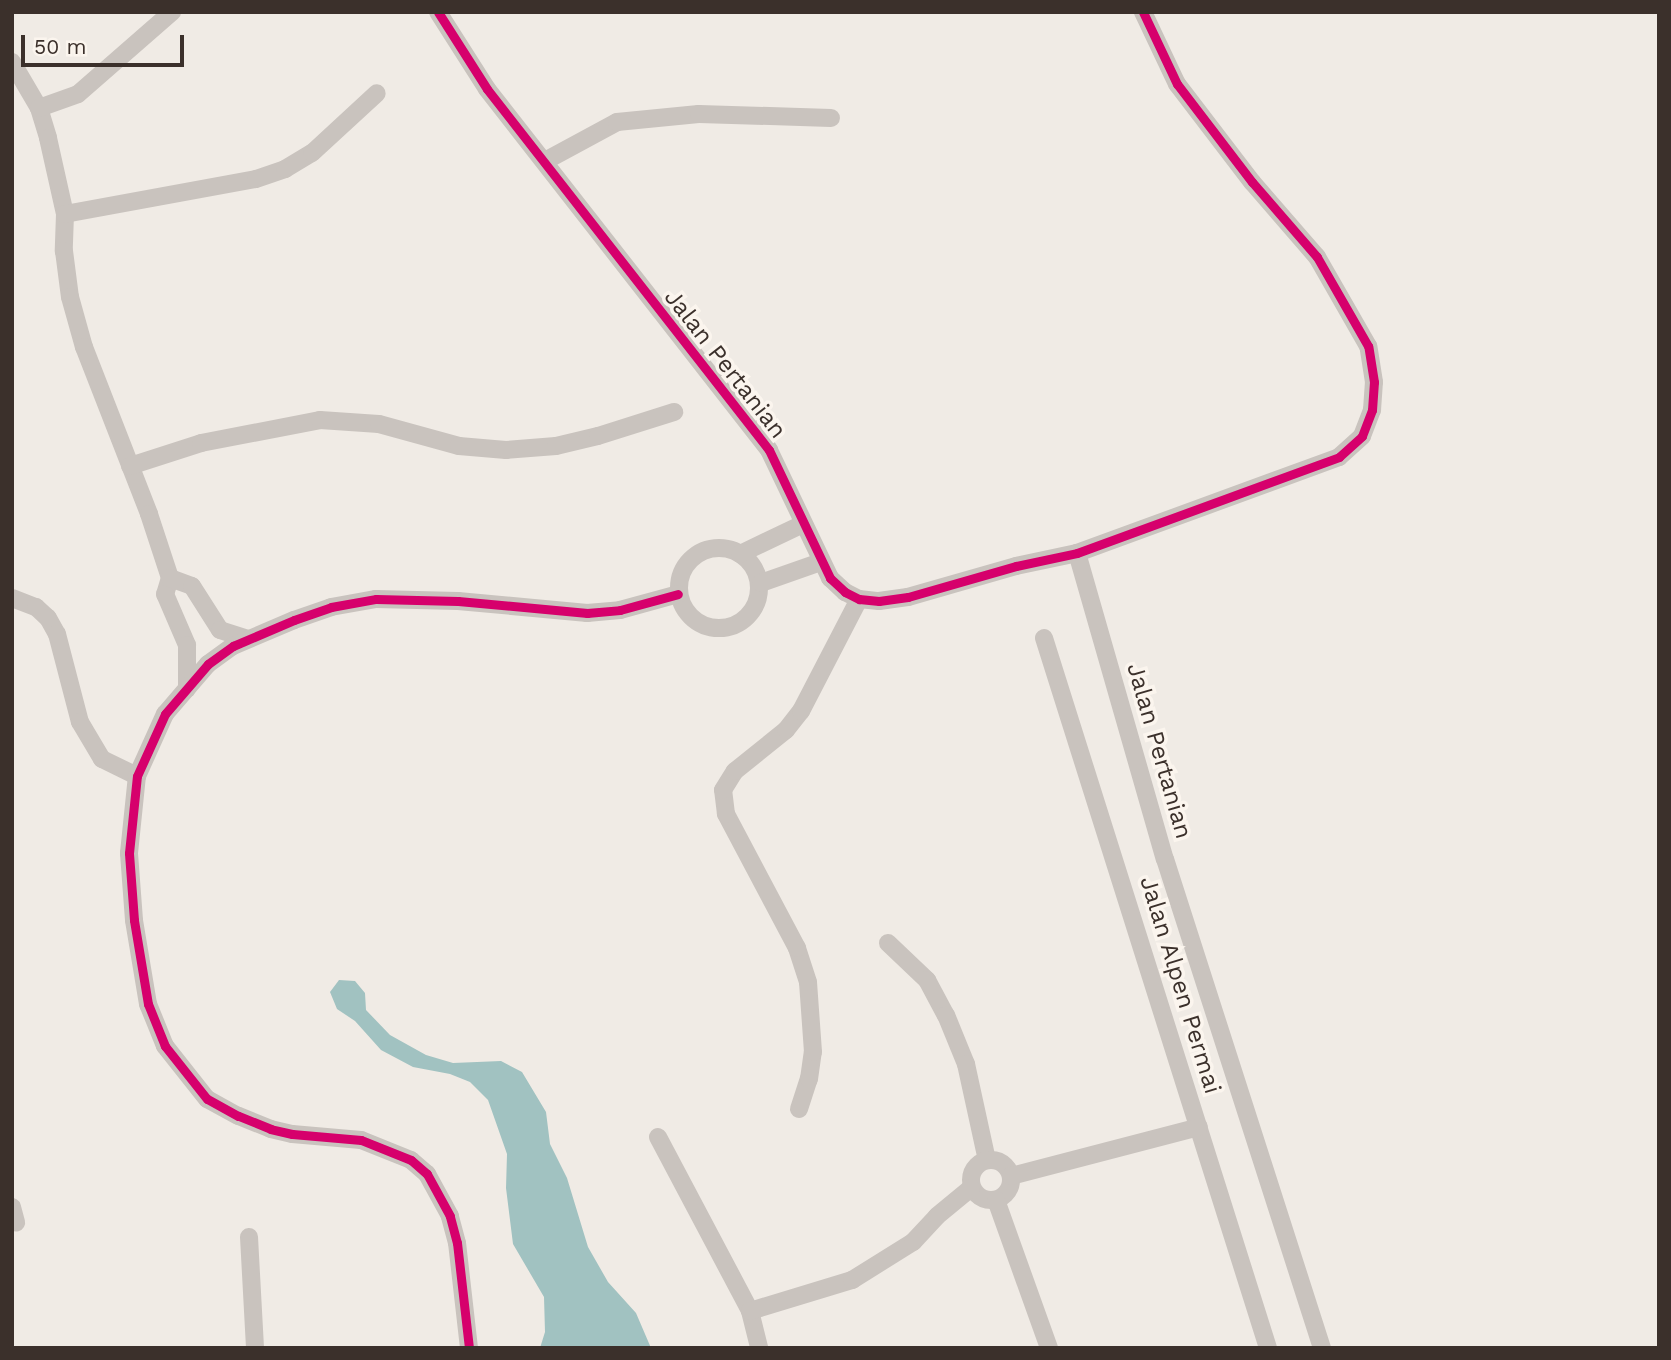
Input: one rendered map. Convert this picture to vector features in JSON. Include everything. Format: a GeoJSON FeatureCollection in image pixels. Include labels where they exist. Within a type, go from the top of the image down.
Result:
{"type":"FeatureCollection","features":[{"type":"Feature","properties":{"kind":"street"},"geometry":{"type":"LineString","coordinates":[[39,108],[78,94],[172,12]]}},
{"type":"Feature","properties":{"kind":"street","name":"Jalan Pertanian"},"geometry":{"type":"LineString","coordinates":[[438,12],[487,89],[759,435],[776,462],[821,562],[836,584],[859,599]]}},
{"type":"Feature","properties":{"kind":"street"},"geometry":{"type":"LineString","coordinates":[[799,1109],[809,1079],[813,1052],[808,982],[797,948],[726,814],[723,790],[735,771],[786,730],[801,710],[859,599],[892,600],[1016,566],[1077,553],[1261,488],[1339,457],[1362,436],[1372,410],[1374,382],[1368,346],[1323,268],[1177,84],[1143,12]]}},
{"type":"Feature","properties":{"kind":"street"},"geometry":{"type":"LineString","coordinates":[[12,62],[39,108],[65,214],[64,251],[70,297],[84,347],[170,578],[165,594],[187,645],[187,689]]}},
{"type":"Feature","properties":{"kind":"street"},"geometry":{"type":"LineString","coordinates":[[65,214],[256,179],[285,169],[312,153],[377,93]]}},
{"type":"Feature","properties":{"kind":"street"},"geometry":{"type":"LineString","coordinates":[[545,161],[617,122],[699,114],[831,118]]}},
{"type":"Feature","properties":{"kind":"street"},"geometry":{"type":"LineString","coordinates":[[130,466],[201,443],[320,420],[379,424],[459,446],[506,450],[556,446],[674,412]]}},
{"type":"Feature","properties":{"kind":"street"},"geometry":{"type":"LineString","coordinates":[[740,554],[803,524]]}},
{"type":"Feature","properties":{"kind":"street"},"geometry":{"type":"LineString","coordinates":[[718,548],[740,554],[749,562],[761,583],[756,604],[750,614],[731,626],[708,626],[698,622],[689,614],[678,594],[682,572],[697,554],[718,548]]}},
{"type":"Feature","properties":{"kind":"street","name":"Jalan Pertanian"},"geometry":{"type":"LineString","coordinates":[[1077,553],[1166,859],[1322,1348]]}},
{"type":"Feature","properties":{"kind":"street"},"geometry":{"type":"LineString","coordinates":[[761,583],[821,562]]}},
{"type":"Feature","properties":{"kind":"street"},"geometry":{"type":"LineString","coordinates":[[170,578],[192,586],[220,631],[247,639]]}},
{"type":"Feature","properties":{"kind":"street"},"geometry":{"type":"LineString","coordinates":[[469,1348],[457,1243],[450,1216],[427,1174],[411,1160],[361,1140],[292,1134],[239,1116],[207,1099],[165,1046],[148,1004],[134,920],[129,853],[137,775],[165,714],[208,664],[247,639],[331,607],[376,599],[458,601],[587,613],[620,610],[678,594]]}},
{"type":"Feature","properties":{"kind":"street"},"geometry":{"type":"LineString","coordinates":[[12,598],[36,607],[48,618],[58,634],[80,722],[102,759],[137,775]]}},
{"type":"Feature","properties":{"kind":"street","name":"Jalan Alpen Permai"},"geometry":{"type":"LineString","coordinates":[[1044,638],[1268,1348]]}},
{"type":"Feature","properties":{"kind":"street"},"geometry":{"type":"LineString","coordinates":[[888,943],[927,980],[946,1015],[966,1063],[987,1160]]}},
{"type":"Feature","properties":{"kind":"street"},"geometry":{"type":"LineString","coordinates":[[1011,1176],[1199,1127]]}},
{"type":"Feature","properties":{"kind":"street"},"geometry":{"type":"LineString","coordinates":[[658,1137],[750,1311],[759,1348]]}},
{"type":"Feature","properties":{"kind":"street"},"geometry":{"type":"LineString","coordinates":[[750,1311],[852,1280],[914,1242],[937,1216],[971,1188],[974,1170],[987,1160],[1002,1163],[1011,1176],[1009,1191],[996,1200],[981,1197],[971,1188]]}},
{"type":"Feature","properties":{"kind":"street"},"geometry":{"type":"LineString","coordinates":[[996,1200],[1049,1348]]}},
{"type":"Feature","properties":{"kind":"street"},"geometry":{"type":"LineString","coordinates":[[249,1237],[255,1348]]}},
{"type":"Feature","properties":{"kind":"water"},"geometry":{"type":"Polygon","coordinates":[[[339,980],[355,981],[365,993],[366,1010],[390,1035],[426,1055],[453,1063],[501,1061],[522,1072],[546,1112],[550,1144],[567,1178],[588,1247],[608,1282],[636,1313],[651,1348],[540,1348],[545,1332],[544,1297],[513,1244],[506,1188],[507,1154],[488,1100],[470,1082],[450,1074],[413,1067],[381,1050],[355,1021],[337,1009],[330,992],[339,980]]]}},
{"type":"Feature","properties":{"kind":"cycle path"},"geometry":{"type":"LineString","coordinates":[[438,12],[487,89],[769,450],[830,578],[845,592],[859,599],[879,601],[908,597],[1016,566],[1077,553],[1339,457],[1362,436],[1372,410],[1374,382],[1368,346],[1317,257],[1252,182],[1177,84],[1143,12]]}},
{"type":"Feature","properties":{"kind":"cycle path"},"geometry":{"type":"LineString","coordinates":[[469,1348],[457,1243],[450,1216],[427,1174],[411,1160],[361,1140],[292,1134],[238,1116],[207,1099],[165,1046],[148,1004],[134,920],[129,853],[137,776],[165,714],[208,664],[233,646],[331,607],[376,599],[458,601],[587,613],[620,610],[678,594]]}}]}
